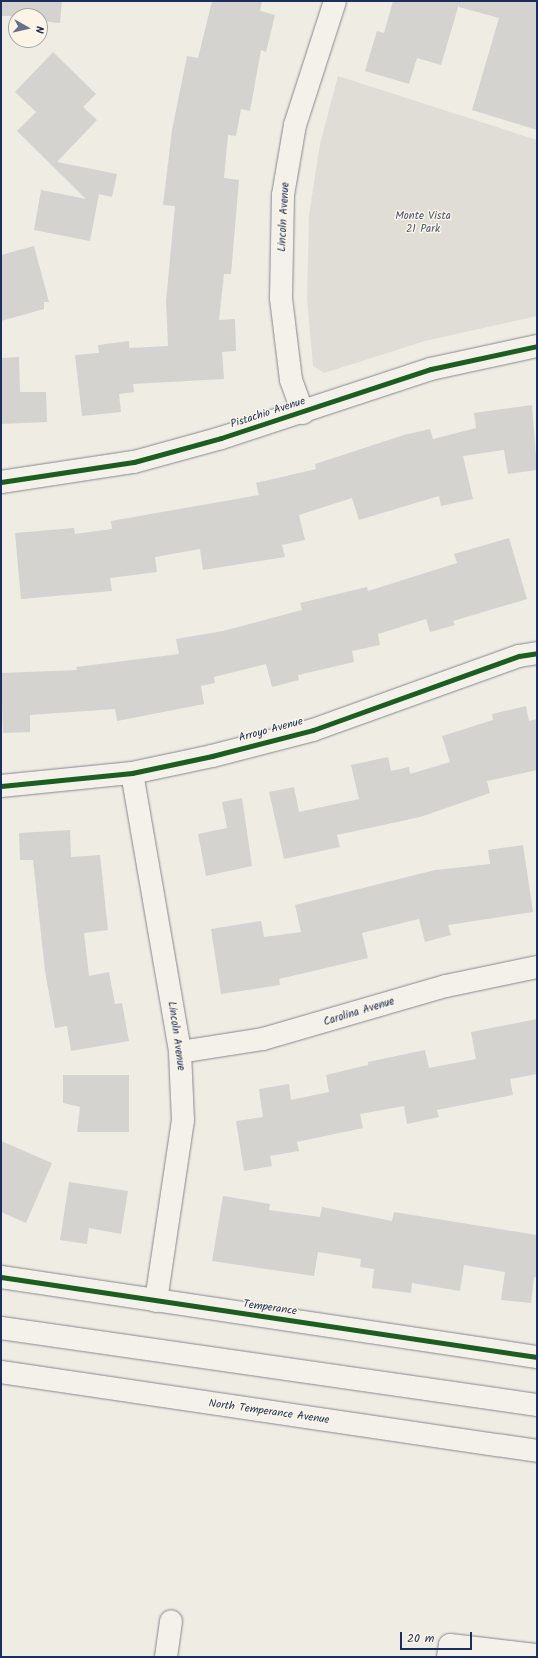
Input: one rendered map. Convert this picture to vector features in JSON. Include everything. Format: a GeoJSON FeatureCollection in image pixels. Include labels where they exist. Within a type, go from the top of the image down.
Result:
{"type":"FeatureCollection","features":[{"type":"Feature","properties":{"kind":"street","name":"Lincoln Avenue"},"geometry":{"type":"LineString","coordinates":[[303,413],[291,380],[281,298],[284,195],[295,125],[335,1]]}},
{"type":"Feature","properties":{"kind":"street","name":"Pistachio Avenue"},"geometry":{"type":"LineString","coordinates":[[1,482],[134,462],[303,413],[430,369],[537,346]]}},
{"type":"Feature","properties":{"kind":"street","name":"Arroyo Avenue"},"geometry":{"type":"LineString","coordinates":[[1,786],[132,773],[313,730],[519,656],[537,653]]}},
{"type":"Feature","properties":{"kind":"street","name":"Lincoln Avenue"},"geometry":{"type":"LineString","coordinates":[[132,773],[180,1052],[183,1120],[156,1301]]}},
{"type":"Feature","properties":{"kind":"street","name":"Carolina Avenue"},"geometry":{"type":"LineString","coordinates":[[180,1052],[263,1039],[446,986],[537,967]]}},
{"type":"Feature","properties":{"kind":"street","name":"Temperance"},"geometry":{"type":"LineString","coordinates":[[1,1277],[537,1357]]}},
{"type":"Feature","properties":{"kind":"street"},"geometry":{"type":"LineString","coordinates":[[1,1328],[537,1405]]}},
{"type":"Feature","properties":{"kind":"street","name":"North Temperance Avenue"},"geometry":{"type":"LineString","coordinates":[[1,1372],[537,1451]]}},
{"type":"Feature","properties":{"kind":"street"},"geometry":{"type":"LineString","coordinates":[[166,1657],[171,1621]]}},
{"type":"Feature","properties":{"kind":"street"},"geometry":{"type":"LineString","coordinates":[[449,1651],[537,1655]]}},
{"type":"Feature","properties":{"kind":"green space","name":"Monte Vista 21 Park"},"geometry":{"type":"Polygon","coordinates":[[[338,76],[537,140],[537,316],[425,341],[324,373],[313,366],[307,299],[309,215],[320,144],[338,76]]]}},
{"type":"Feature","properties":{"kind":"building"},"geometry":{"type":"Polygon","coordinates":[[[1,1],[62,1],[60,23],[48,22],[48,8],[8,8],[8,16],[1,16],[1,1]]]}},
{"type":"Feature","properties":{"kind":"building"},"geometry":{"type":"Polygon","coordinates":[[[212,1],[262,1],[260,11],[275,15],[266,52],[261,50],[250,111],[241,109],[236,136],[228,135],[224,178],[239,180],[231,274],[224,274],[219,320],[235,319],[236,351],[222,352],[224,379],[133,384],[134,392],[119,394],[121,412],[82,416],[75,355],[99,353],[98,345],[129,341],[129,348],[168,346],[166,301],[175,206],[163,205],[172,130],[187,56],[198,58],[212,1]]]}},
{"type":"Feature","properties":{"kind":"building"},"geometry":{"type":"Polygon","coordinates":[[[393,1],[537,1],[537,130],[472,110],[499,18],[459,7],[459,4],[441,65],[417,58],[409,84],[365,71],[377,31],[384,33],[393,1]]]}},
{"type":"Feature","properties":{"kind":"building"},"geometry":{"type":"Polygon","coordinates":[[[53,52],[96,94],[83,107],[97,120],[57,162],[117,174],[112,197],[99,194],[90,241],[34,230],[41,190],[86,199],[17,131],[36,112],[15,92],[53,52]]]}},
{"type":"Feature","properties":{"kind":"building"},"geometry":{"type":"Polygon","coordinates":[[[34,246],[49,302],[44,302],[44,309],[1,321],[1,255],[34,246]]]}},
{"type":"Feature","properties":{"kind":"building"},"geometry":{"type":"Polygon","coordinates":[[[19,357],[20,392],[46,392],[47,422],[1,424],[1,358],[19,357]]]}},
{"type":"Feature","properties":{"kind":"building"},"geometry":{"type":"Polygon","coordinates":[[[532,405],[537,470],[508,474],[504,450],[463,456],[473,499],[441,506],[439,496],[359,520],[352,498],[299,515],[305,540],[282,545],[285,557],[203,570],[200,549],[155,557],[157,572],[110,578],[112,591],[21,599],[15,533],[74,528],[75,534],[112,529],[111,521],[259,495],[256,483],[316,469],[315,464],[404,435],[430,429],[433,439],[476,428],[474,413],[532,405]]]}},
{"type":"Feature","properties":{"kind":"building"},"geometry":{"type":"Polygon","coordinates":[[[509,538],[527,599],[453,621],[455,625],[430,632],[426,619],[378,634],[380,645],[352,651],[354,662],[298,675],[299,680],[272,687],[266,664],[214,677],[215,683],[201,686],[204,704],[117,721],[115,709],[30,715],[30,732],[3,733],[1,673],[77,670],[76,667],[179,654],[176,639],[223,631],[302,610],[300,603],[367,587],[368,591],[457,563],[454,554],[509,538]]]}},
{"type":"Feature","properties":{"kind":"building"},"geometry":{"type":"Polygon","coordinates":[[[526,706],[529,721],[537,719],[537,770],[487,781],[490,793],[420,817],[337,835],[340,847],[284,859],[269,792],[294,787],[299,812],[359,799],[351,765],[388,757],[391,771],[409,767],[410,774],[450,762],[442,736],[493,720],[492,714],[526,706]]]}},
{"type":"Feature","properties":{"kind":"building"},"geometry":{"type":"Polygon","coordinates":[[[242,798],[252,866],[206,876],[198,834],[227,828],[222,802],[242,798]]]}},
{"type":"Feature","properties":{"kind":"building"},"geometry":{"type":"Polygon","coordinates":[[[70,830],[71,857],[100,855],[108,930],[84,933],[89,976],[109,972],[115,1004],[122,1003],[129,1041],[71,1051],[67,1026],[55,1028],[45,971],[33,860],[20,860],[19,833],[70,830]]]}},
{"type":"Feature","properties":{"kind":"building"},"geometry":{"type":"Polygon","coordinates":[[[523,845],[533,912],[448,925],[451,935],[425,942],[419,919],[362,933],[368,958],[279,979],[280,985],[221,994],[211,929],[261,921],[264,937],[301,932],[295,905],[435,870],[490,864],[488,850],[523,845]]]}},
{"type":"Feature","properties":{"kind":"building"},"geometry":{"type":"Polygon","coordinates":[[[537,1019],[537,1074],[510,1079],[513,1095],[437,1110],[439,1117],[407,1124],[404,1106],[360,1114],[363,1128],[297,1142],[299,1151],[270,1156],[272,1166],[244,1171],[236,1121],[263,1117],[259,1089],[289,1084],[291,1100],[329,1092],[326,1075],[368,1065],[368,1062],[425,1050],[429,1068],[476,1059],[471,1032],[537,1019]]]}},
{"type":"Feature","properties":{"kind":"building"},"geometry":{"type":"Polygon","coordinates":[[[63,1075],[129,1075],[129,1132],[77,1132],[80,1107],[63,1103],[63,1075]]]}},
{"type":"Feature","properties":{"kind":"building"},"geometry":{"type":"Polygon","coordinates":[[[1,1141],[52,1163],[26,1223],[1,1212],[1,1141]]]}},
{"type":"Feature","properties":{"kind":"building"},"geometry":{"type":"Polygon","coordinates":[[[69,1182],[128,1191],[121,1234],[89,1228],[87,1244],[60,1240],[69,1182]]]}},
{"type":"Feature","properties":{"kind":"building"},"geometry":{"type":"Polygon","coordinates":[[[223,1196],[270,1204],[269,1210],[320,1217],[322,1207],[392,1221],[394,1212],[537,1235],[537,1278],[534,1277],[531,1303],[501,1300],[505,1272],[464,1265],[460,1291],[412,1283],[411,1293],[372,1288],[374,1269],[360,1267],[361,1259],[318,1252],[314,1276],[212,1261],[223,1196]]]}},
{"type":"Feature","properties":{"kind":"cycle path"},"geometry":{"type":"LineString","coordinates":[[1,482],[134,462],[221,438],[431,369],[537,346]]}},
{"type":"Feature","properties":{"kind":"cycle path"},"geometry":{"type":"LineString","coordinates":[[1,786],[132,773],[212,756],[313,730],[519,656],[537,653]]}},
{"type":"Feature","properties":{"kind":"cycle path"},"geometry":{"type":"LineString","coordinates":[[1,1277],[537,1357]]}}]}
